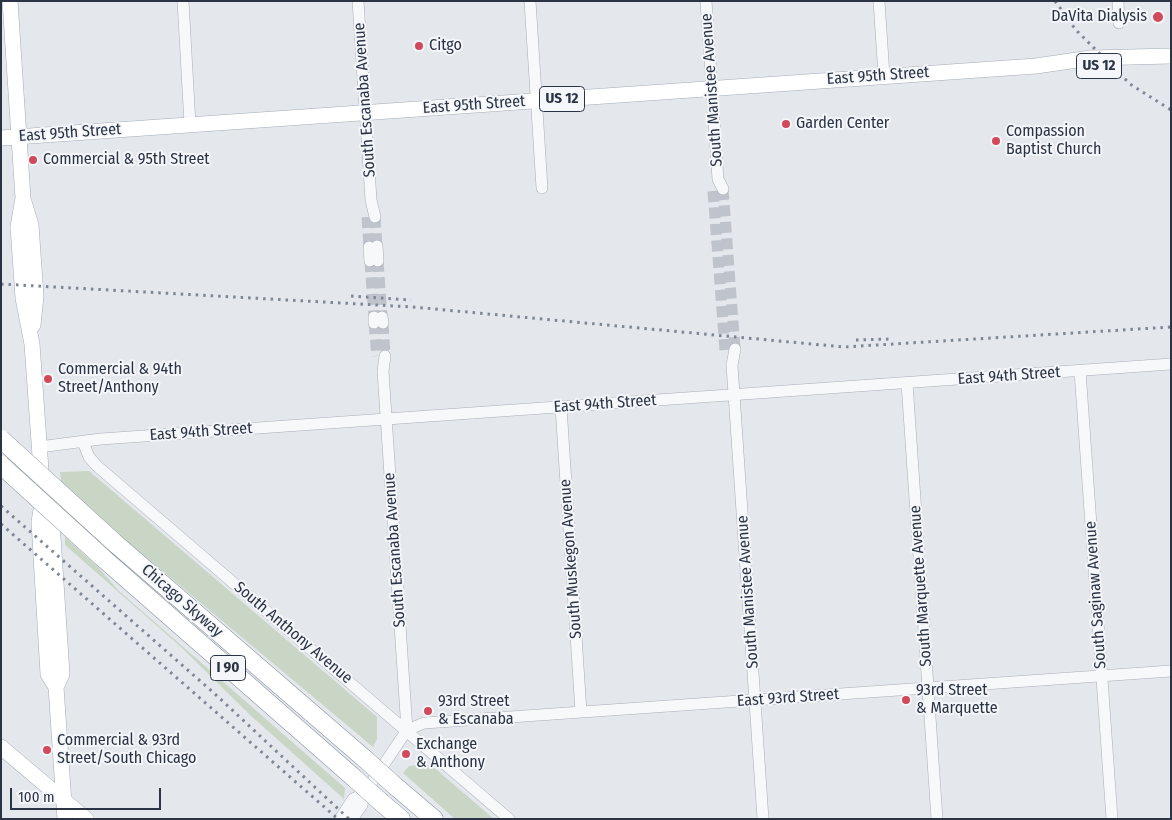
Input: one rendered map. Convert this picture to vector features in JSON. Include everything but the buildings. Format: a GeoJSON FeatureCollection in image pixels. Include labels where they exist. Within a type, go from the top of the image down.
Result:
{"type":"FeatureCollection","features":[{"type":"Feature","properties":{"kind":"highway","name":"Chicago Skyway"},"geometry":{"type":"LineString","coordinates":[[1,439],[116,544],[434,819]]}},
{"type":"Feature","properties":{"kind":"highway","name":"Chicago Skyway"},"geometry":{"type":"LineString","coordinates":[[1,465],[103,558],[401,819]]}},
{"type":"Feature","properties":{"kind":"main road"},"geometry":{"type":"LineString","coordinates":[[10,1],[23,198],[31,225],[35,287],[32,344],[43,498],[39,522],[48,674],[56,687],[66,819]]}},
{"type":"Feature","properties":{"kind":"main road","name":"East 95th Street"},"geometry":{"type":"LineString","coordinates":[[1,138],[1036,66],[1116,65],[1166,57]]}},
{"type":"Feature","properties":{"kind":"main road"},"geometry":{"type":"LineString","coordinates":[[2,749],[86,819]]}},
{"type":"Feature","properties":{"kind":"street"},"geometry":{"type":"LineString","coordinates":[[183,1],[190,124]]}},
{"type":"Feature","properties":{"kind":"street","name":"South Escanaba Avenue"},"geometry":{"type":"LineString","coordinates":[[358,1],[371,217]]}},
{"type":"Feature","properties":{"kind":"street"},"geometry":{"type":"LineString","coordinates":[[530,1],[542,188]]}},
{"type":"Feature","properties":{"kind":"street","name":"South Manistee Avenue"},"geometry":{"type":"LineString","coordinates":[[706,1],[718,186]]}},
{"type":"Feature","properties":{"kind":"street"},"geometry":{"type":"LineString","coordinates":[[879,1],[884,76]]}},
{"type":"Feature","properties":{"kind":"street"},"geometry":{"type":"LineString","coordinates":[[1118,1],[1119,23]]}},
{"type":"Feature","properties":{"kind":"street"},"geometry":{"type":"LineString","coordinates":[[373,246],[374,261]]}},
{"type":"Feature","properties":{"kind":"street","name":"South Manistee Avenue"},"geometry":{"type":"LineString","coordinates":[[730,349],[764,819]]}},
{"type":"Feature","properties":{"kind":"street","name":"South Escanaba Avenue"},"geometry":{"type":"LineString","coordinates":[[381,356],[407,730]]}},
{"type":"Feature","properties":{"kind":"street","name":"East 94th Street"},"geometry":{"type":"LineString","coordinates":[[39,447],[101,439],[1171,364]]}},
{"type":"Feature","properties":{"kind":"street","name":"South Saginaw Avenue"},"geometry":{"type":"LineString","coordinates":[[1080,371],[1112,819]]}},
{"type":"Feature","properties":{"kind":"street","name":"South Marquette Avenue"},"geometry":{"type":"LineString","coordinates":[[907,383],[937,819]]}},
{"type":"Feature","properties":{"kind":"street","name":"South Muskegon Avenue"},"geometry":{"type":"LineString","coordinates":[[561,407],[581,712]]}},
{"type":"Feature","properties":{"kind":"street","name":"South Anthony Avenue"},"geometry":{"type":"LineString","coordinates":[[83,442],[89,457],[97,466],[509,819]]}},
{"type":"Feature","properties":{"kind":"street","name":"East 93rd Street"},"geometry":{"type":"LineString","coordinates":[[407,730],[432,722],[1171,671]]}},
{"type":"Feature","properties":{"kind":"street"},"geometry":{"type":"LineString","coordinates":[[352,819],[362,805],[364,794],[407,730]]}},
{"type":"Feature","properties":{"kind":"street"},"geometry":{"type":"LineString","coordinates":[[340,819],[353,799],[364,794]]}},
{"type":"Feature","properties":{"kind":"green space"},"geometry":{"type":"Polygon","coordinates":[[[89,471],[377,717],[377,739],[373,747],[122,537],[61,482],[60,472],[89,471]]]}},
{"type":"Feature","properties":{"kind":"green space"},"geometry":{"type":"Polygon","coordinates":[[[65,537],[97,566],[119,591],[345,788],[344,799],[249,714],[181,647],[65,545],[65,537]]]}},
{"type":"Feature","properties":{"kind":"green space"},"geometry":{"type":"Polygon","coordinates":[[[431,765],[494,819],[455,819],[403,773],[409,766],[431,765]]]}},
{"type":"Feature","properties":{"kind":"tunnel"},"geometry":{"type":"LineString","coordinates":[[723,189],[735,349]]}},
{"type":"Feature","properties":{"kind":"tunnel"},"geometry":{"type":"LineString","coordinates":[[713,191],[725,350]]}},
{"type":"Feature","properties":{"kind":"tunnel"},"geometry":{"type":"LineString","coordinates":[[367,217],[369,247]]}},
{"type":"Feature","properties":{"kind":"tunnel"},"geometry":{"type":"LineString","coordinates":[[375,217],[377,246]]}},
{"type":"Feature","properties":{"kind":"tunnel"},"geometry":{"type":"LineString","coordinates":[[370,261],[374,317]]}},
{"type":"Feature","properties":{"kind":"tunnel"},"geometry":{"type":"LineString","coordinates":[[378,261],[382,317]]}},
{"type":"Feature","properties":{"kind":"tunnel"},"geometry":{"type":"LineString","coordinates":[[374,323],[377,356]]}},
{"type":"Feature","properties":{"kind":"tunnel"},"geometry":{"type":"LineString","coordinates":[[383,323],[385,356]]}},
{"type":"Feature","properties":{"kind":"railway"},"geometry":{"type":"LineString","coordinates":[[1055,1],[1076,30],[1130,84],[1171,110]]}},
{"type":"Feature","properties":{"kind":"railway"},"geometry":{"type":"LineString","coordinates":[[1,284],[413,307],[844,347],[1171,327]]}},
{"type":"Feature","properties":{"kind":"railway"},"geometry":{"type":"LineString","coordinates":[[351,296],[411,300]]}},
{"type":"Feature","properties":{"kind":"railway"},"geometry":{"type":"LineString","coordinates":[[856,340],[891,339]]}},
{"type":"Feature","properties":{"kind":"railway"},"geometry":{"type":"LineString","coordinates":[[1,506],[215,694],[349,819]]}},
{"type":"Feature","properties":{"kind":"railway"},"geometry":{"type":"LineString","coordinates":[[1,524],[338,819]]}},
{"type":"Feature","properties":{"kind":"place","name":"DaVita Dialysis"},"geometry":{"type":"Point","coordinates":[1158,17]}},
{"type":"Feature","properties":{"kind":"place","name":"Citgo"},"geometry":{"type":"Point","coordinates":[419,46]}},
{"type":"Feature","properties":{"kind":"place","name":"Garden Center"},"geometry":{"type":"Point","coordinates":[786,124]}},
{"type":"Feature","properties":{"kind":"place","name":"Compassion Baptist Church"},"geometry":{"type":"Point","coordinates":[996,141]}},
{"type":"Feature","properties":{"kind":"place","name":"Commercial & 95th Street"},"geometry":{"type":"Point","coordinates":[33,160]}},
{"type":"Feature","properties":{"kind":"place","name":"Commercial & 94th Street/Anthony"},"geometry":{"type":"Point","coordinates":[48,379]}},
{"type":"Feature","properties":{"kind":"place","name":"93rd Street & Marquette"},"geometry":{"type":"Point","coordinates":[906,700]}},
{"type":"Feature","properties":{"kind":"place","name":"93rd Street & Escanaba"},"geometry":{"type":"Point","coordinates":[428,711]}},
{"type":"Feature","properties":{"kind":"place","name":"Commercial & 93rd Street/South Chicago"},"geometry":{"type":"Point","coordinates":[47,750]}},
{"type":"Feature","properties":{"kind":"place","name":"Exchange & Anthony"},"geometry":{"type":"Point","coordinates":[406,754]}}]}
